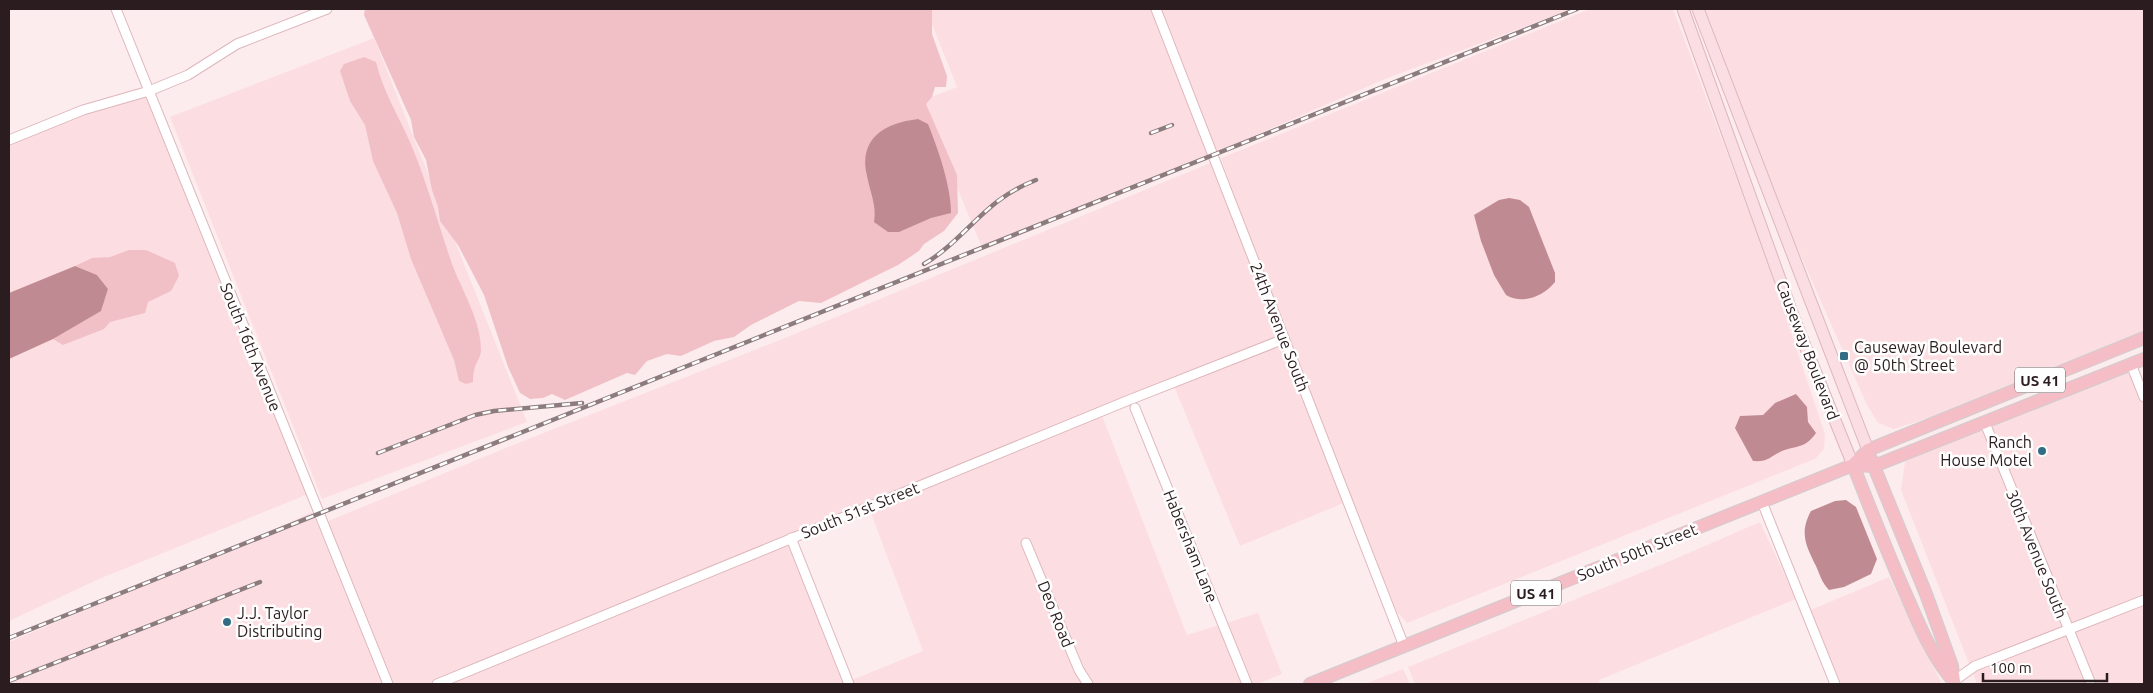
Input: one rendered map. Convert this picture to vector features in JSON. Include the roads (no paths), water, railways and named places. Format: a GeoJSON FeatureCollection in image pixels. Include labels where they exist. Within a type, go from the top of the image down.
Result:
{"type":"FeatureCollection","features":[{"type":"Feature","properties":{"kind":"main road","name":"Causeway Boulevard"},"geometry":{"type":"LineString","coordinates":[[1683,9],[1795,321],[1919,626],[1952,683]]}},
{"type":"Feature","properties":{"kind":"main road","name":"Causeway Boulevard"},"geometry":{"type":"LineString","coordinates":[[1698,9],[1769,197],[1926,594],[1952,666],[1952,683]]}},
{"type":"Feature","properties":{"kind":"main road"},"geometry":{"type":"LineString","coordinates":[[1716,101],[1723,106],[1729,118],[1757,194],[1764,198],[1769,197]]}},
{"type":"Feature","properties":{"kind":"main road","name":"South 50th Street"},"geometry":{"type":"LineString","coordinates":[[1310,684],[1853,465],[1868,450],[2144,338]]}},
{"type":"Feature","properties":{"kind":"main road","name":"South 50th Street"},"geometry":{"type":"LineString","coordinates":[[1853,465],[1874,466],[2144,359]]}},
{"type":"Feature","properties":{"kind":"street","name":"South 16th Avenue"},"geometry":{"type":"LineString","coordinates":[[116,9],[388,684]]}},
{"type":"Feature","properties":{"kind":"street"},"geometry":{"type":"LineString","coordinates":[[9,140],[83,110],[148,91],[188,75],[237,44],[327,9]]}},
{"type":"Feature","properties":{"kind":"street","name":"24th Avenue South"},"geometry":{"type":"LineString","coordinates":[[1156,9],[1404,646]]}},
{"type":"Feature","properties":{"kind":"street","name":"South 51st Street"},"geometry":{"type":"LineString","coordinates":[[436,684],[1284,339]]}},
{"type":"Feature","properties":{"kind":"street"},"geometry":{"type":"LineString","coordinates":[[2131,364],[2144,397]]}},
{"type":"Feature","properties":{"kind":"street","name":"Habersham Lane"},"geometry":{"type":"LineString","coordinates":[[1135,408],[1247,684]]}},
{"type":"Feature","properties":{"kind":"street","name":"30th Avenue South"},"geometry":{"type":"LineString","coordinates":[[1985,423],[2091,684]]}},
{"type":"Feature","properties":{"kind":"street"},"geometry":{"type":"LineString","coordinates":[[1762,502],[1835,684]]}},
{"type":"Feature","properties":{"kind":"street"},"geometry":{"type":"LineString","coordinates":[[791,538],[849,684]]}},
{"type":"Feature","properties":{"kind":"street","name":"Deo Road"},"geometry":{"type":"LineString","coordinates":[[1026,543],[1078,670],[1088,684]]}},
{"type":"Feature","properties":{"kind":"street"},"geometry":{"type":"LineString","coordinates":[[1952,683],[1975,666],[2144,600]]}},
{"type":"Feature","properties":{"kind":"railway"},"geometry":{"type":"LineString","coordinates":[[9,638],[1577,9]]}},
{"type":"Feature","properties":{"kind":"railway"},"geometry":{"type":"LineString","coordinates":[[1151,133],[1172,125]]}},
{"type":"Feature","properties":{"kind":"railway"},"geometry":{"type":"LineString","coordinates":[[924,264],[944,250],[998,201],[1036,180]]}},
{"type":"Feature","properties":{"kind":"railway"},"geometry":{"type":"LineString","coordinates":[[378,453],[475,415],[494,411],[582,403]]}},
{"type":"Feature","properties":{"kind":"railway"},"geometry":{"type":"LineString","coordinates":[[9,681],[260,582]]}},
{"type":"Feature","properties":{"kind":"place","name":"Causeway Boulevard @ 50th Street"},"geometry":{"type":"Point","coordinates":[1844,356]}},
{"type":"Feature","properties":{"kind":"place","name":"Ranch House Motel"},"geometry":{"type":"Point","coordinates":[2042,451]}},
{"type":"Feature","properties":{"kind":"place","name":"J.J. Taylor Distributing"},"geometry":{"type":"Point","coordinates":[227,622]}}]}
